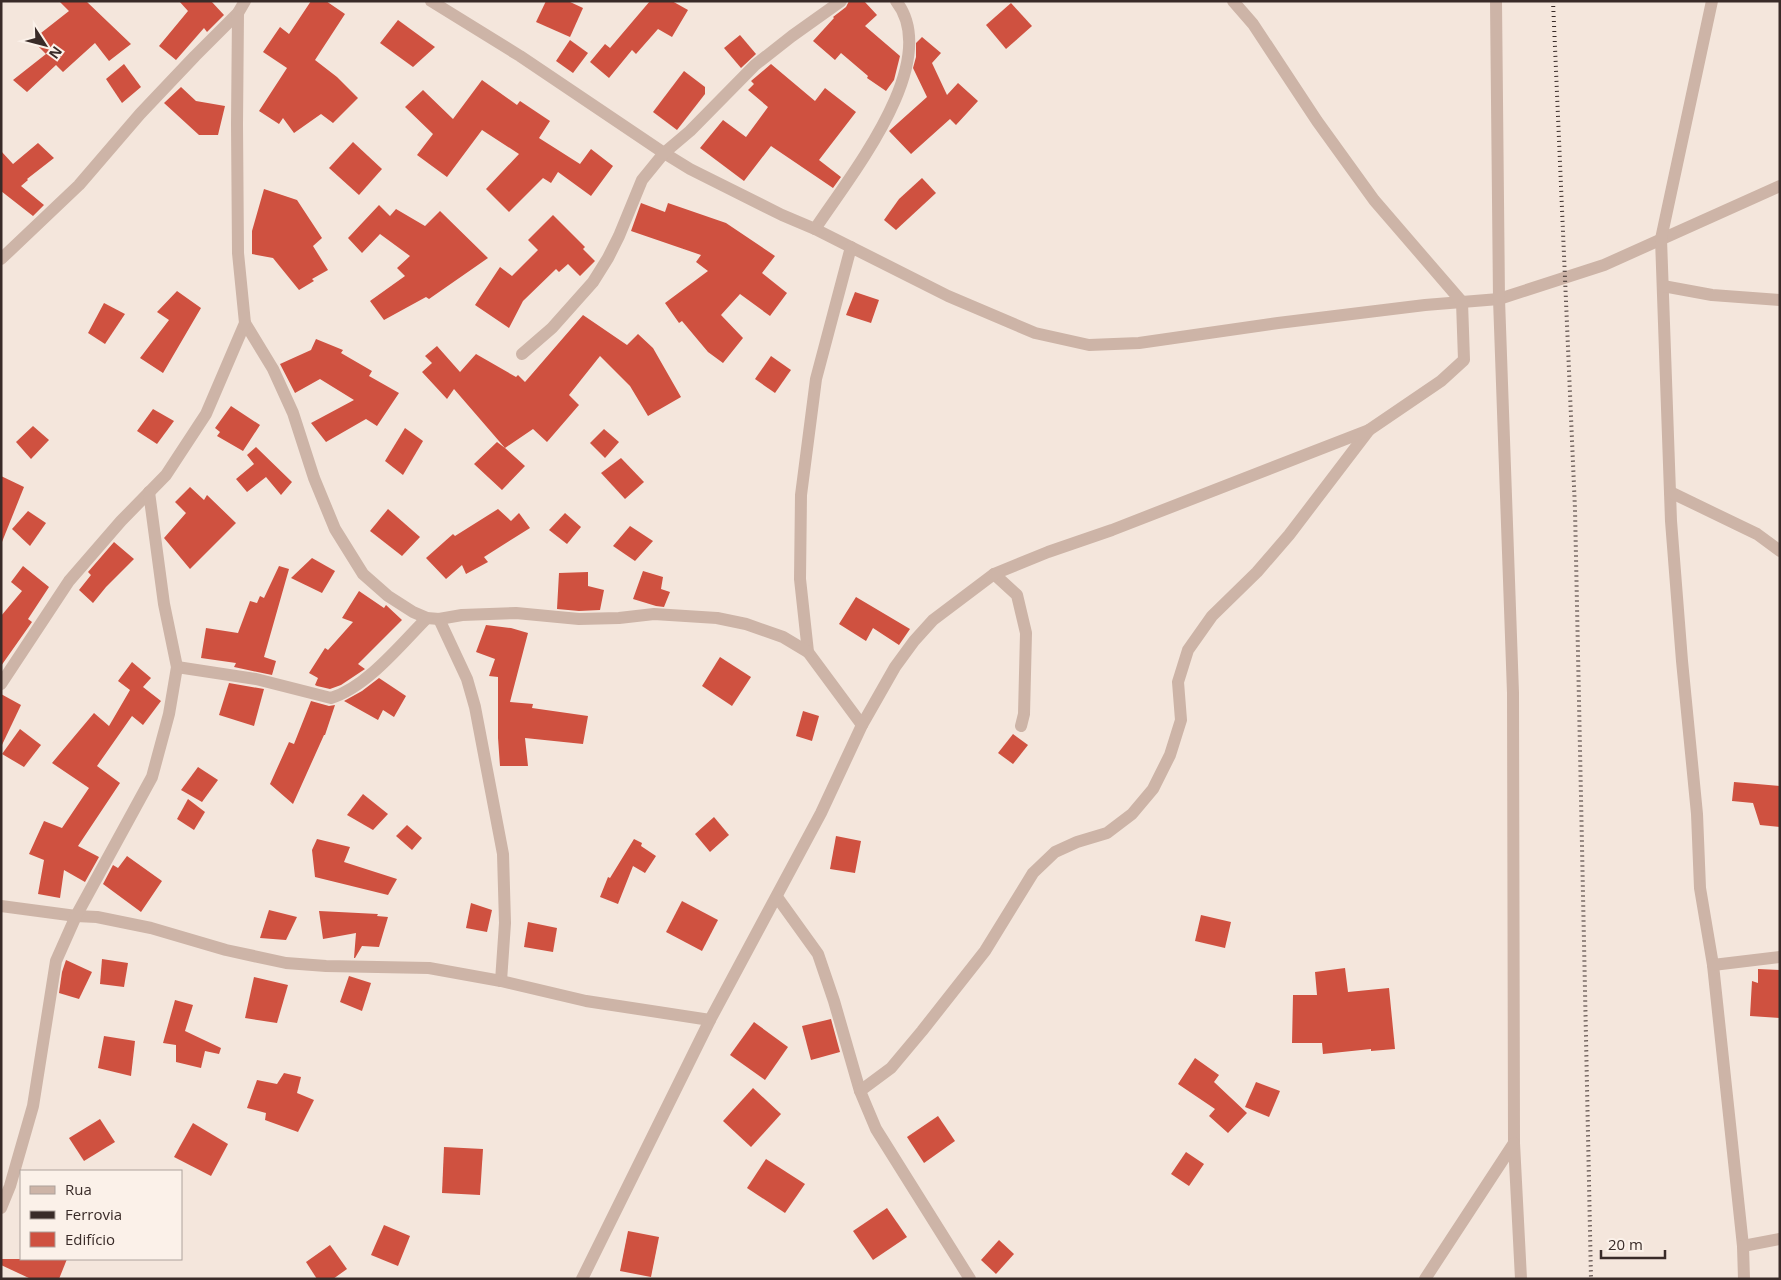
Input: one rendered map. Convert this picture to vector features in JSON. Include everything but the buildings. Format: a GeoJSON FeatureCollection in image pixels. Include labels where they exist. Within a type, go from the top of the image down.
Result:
{"type":"FeatureCollection","features":[{"type":"Feature","properties":{"kind":"street"},"geometry":{"type":"LineString","coordinates":[[1,259],[79,185],[140,114],[238,13],[245,1]]}},
{"type":"Feature","properties":{"kind":"street"},"geometry":{"type":"LineString","coordinates":[[431,1],[520,56],[664,153],[782,215],[815,229],[948,296],[1035,332],[1089,345],[1139,343],[1288,321],[1499,299],[1604,265],[1780,186]]}},
{"type":"Feature","properties":{"kind":"street"},"geometry":{"type":"LineString","coordinates":[[522,354],[552,328],[593,282],[608,258],[642,180],[664,153],[690,131],[755,66],[792,36],[841,1]]}},
{"type":"Feature","properties":{"kind":"street"},"geometry":{"type":"LineString","coordinates":[[815,229],[880,128],[903,82],[907,64],[908,24],[896,1]]}},
{"type":"Feature","properties":{"kind":"street"},"geometry":{"type":"LineString","coordinates":[[582,1279],[710,1020],[821,813],[862,725],[895,667],[914,641],[933,620],[994,574],[1369,430],[1441,381],[1464,360],[1462,302],[1374,200],[1317,121],[1253,24],[1233,1]]}},
{"type":"Feature","properties":{"kind":"street"},"geometry":{"type":"LineString","coordinates":[[1496,1],[1499,299],[1513,693],[1514,1143],[1521,1279]]}},
{"type":"Feature","properties":{"kind":"street"},"geometry":{"type":"LineString","coordinates":[[1712,1],[1661,239],[1670,492],[1681,651],[1697,814],[1700,888],[1713,965],[1743,1246],[1744,1279]]}},
{"type":"Feature","properties":{"kind":"street"},"geometry":{"type":"LineString","coordinates":[[238,13],[236,124],[238,253],[245,323],[273,369],[293,413],[314,478],[335,529],[363,574],[388,596],[413,612],[433,619],[462,615],[516,613],[580,619],[619,618],[654,614],[717,618],[746,624],[783,637],[808,652],[862,725]]}},
{"type":"Feature","properties":{"kind":"street"},"geometry":{"type":"LineString","coordinates":[[808,652],[800,579],[801,495],[816,379],[851,247]]}},
{"type":"Feature","properties":{"kind":"street"},"geometry":{"type":"LineString","coordinates":[[1663,286],[1712,295],[1780,300]]}},
{"type":"Feature","properties":{"kind":"street"},"geometry":{"type":"LineString","coordinates":[[1,684],[69,581],[166,474],[206,414],[245,323]]}},
{"type":"Feature","properties":{"kind":"street"},"geometry":{"type":"LineString","coordinates":[[860,1091],[891,1068],[985,951],[1033,873],[1055,852],[1077,842],[1107,833],[1132,814],[1153,789],[1170,756],[1181,720],[1178,682],[1188,650],[1212,616],[1257,572],[1289,535],[1369,430]]}},
{"type":"Feature","properties":{"kind":"street"},"geometry":{"type":"LineString","coordinates":[[1,1208],[10,1186],[33,1106],[56,961],[76,916],[152,777],[169,714],[177,667],[164,604],[149,492]]}},
{"type":"Feature","properties":{"kind":"street"},"geometry":{"type":"LineString","coordinates":[[1670,492],[1757,534],[1780,551]]}},
{"type":"Feature","properties":{"kind":"street"},"geometry":{"type":"LineString","coordinates":[[994,574],[1017,595],[1026,633],[1024,714],[1021,726]]}},
{"type":"Feature","properties":{"kind":"street"},"geometry":{"type":"LineString","coordinates":[[177,667],[256,679],[332,698],[342,695],[376,670],[433,619]]}},
{"type":"Feature","properties":{"kind":"street"},"geometry":{"type":"LineString","coordinates":[[433,619],[467,679],[475,707],[503,854],[505,923],[501,981]]}},
{"type":"Feature","properties":{"kind":"street"},"geometry":{"type":"LineString","coordinates":[[777,897],[818,954],[834,1001],[860,1091],[876,1129],[970,1279]]}},
{"type":"Feature","properties":{"kind":"street"},"geometry":{"type":"LineString","coordinates":[[1,906],[97,917],[151,928],[226,950],[286,963],[326,966],[430,968],[501,981],[586,1001],[710,1020]]}},
{"type":"Feature","properties":{"kind":"street"},"geometry":{"type":"LineString","coordinates":[[1713,965],[1780,957]]}},
{"type":"Feature","properties":{"kind":"street"},"geometry":{"type":"LineString","coordinates":[[1425,1279],[1514,1143]]}},
{"type":"Feature","properties":{"kind":"street"},"geometry":{"type":"LineString","coordinates":[[1743,1246],[1780,1239]]}},
{"type":"Feature","properties":{"kind":"railway"},"geometry":{"type":"LineString","coordinates":[[1553,1],[1575,509],[1591,1279]]}}]}
